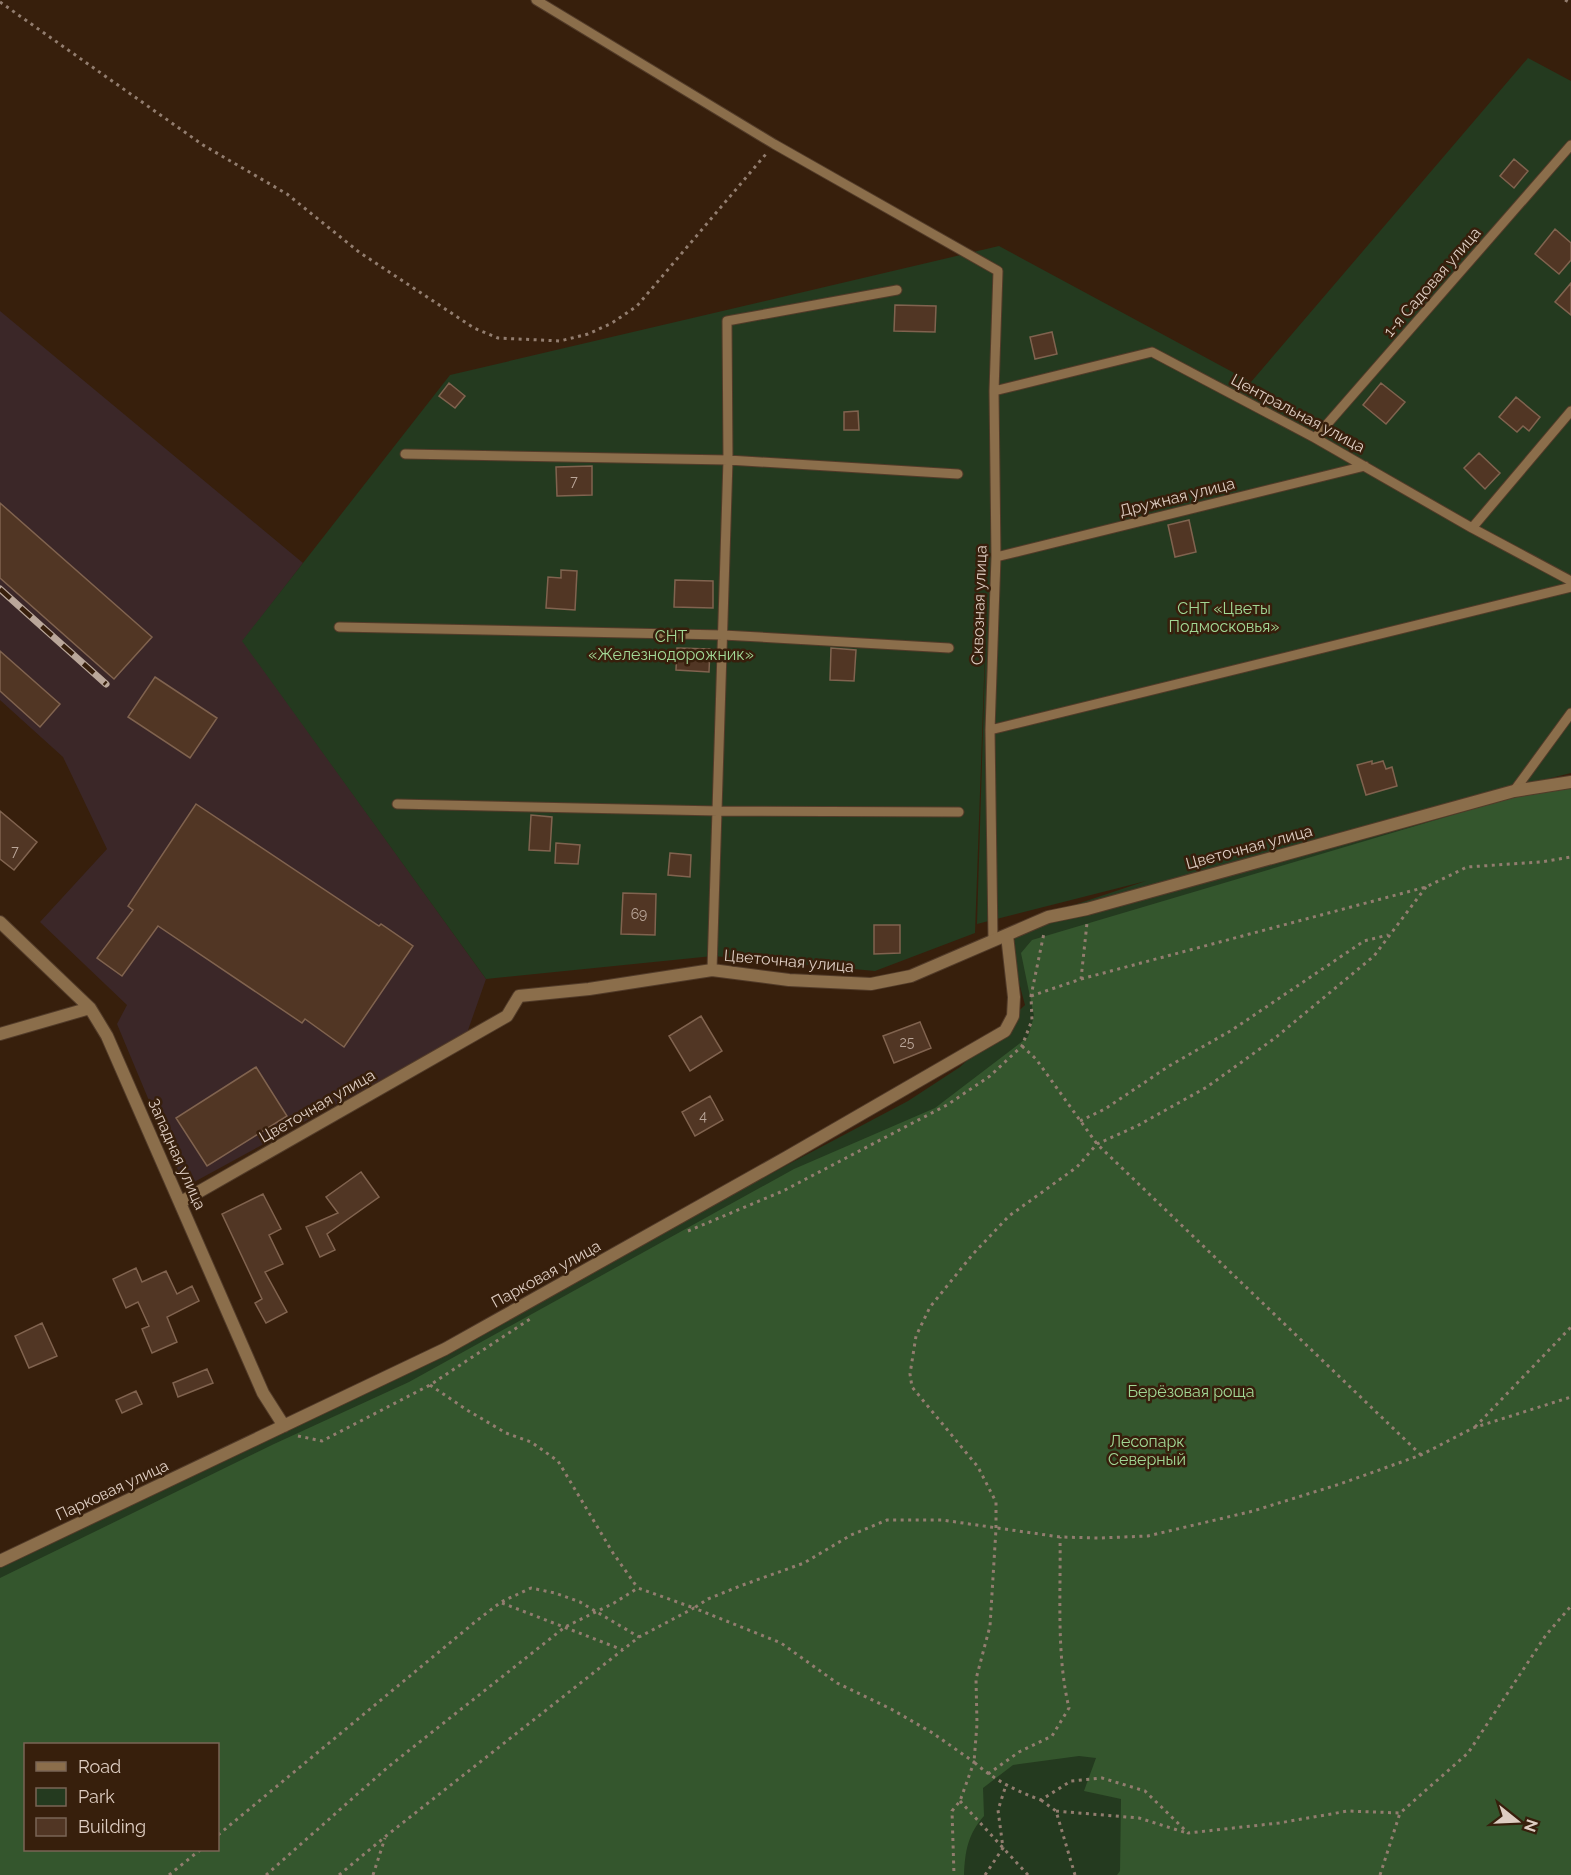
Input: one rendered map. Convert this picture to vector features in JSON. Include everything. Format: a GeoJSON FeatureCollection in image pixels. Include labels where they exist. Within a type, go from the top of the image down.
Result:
{"type":"FeatureCollection","features":[{"type":"Feature","properties":{"kind":"street","name":"Цветочная улица"},"geometry":{"type":"LineString","coordinates":[[181,1202],[507,1016],[519,996],[589,989],[712,970],[789,980],[871,984],[911,976],[1048,917],[1087,909],[1514,791],[1571,782]]}},
{"type":"Feature","properties":{"kind":"street","name":"Западная улица"},"geometry":{"type":"LineString","coordinates":[[0,922],[90,1008],[107,1036],[263,1393],[284,1426]]}},
{"type":"Feature","properties":{"kind":"street","name":"Парковая улица"},"geometry":{"type":"LineString","coordinates":[[0,1561],[445,1349],[787,1157],[1005,1031],[1013,1016],[1006,935]]}},
{"type":"Feature","properties":{"kind":"street"},"geometry":{"type":"LineString","coordinates":[[0,1034],[90,1008]]}},
{"type":"Feature","properties":{"kind":"lane"},"geometry":{"type":"LineString","coordinates":[[536,0],[774,144]]}},
{"type":"Feature","properties":{"kind":"lane","name":"Сквозная улица"},"geometry":{"type":"LineString","coordinates":[[774,144],[998,271],[994,391],[996,557],[990,730],[993,940]]}},
{"type":"Feature","properties":{"kind":"lane","name":"1-я Садовая улица"},"geometry":{"type":"LineString","coordinates":[[1315,438],[1571,145]]}},
{"type":"Feature","properties":{"kind":"lane"},"geometry":{"type":"LineString","coordinates":[[712,970],[728,460],[727,321],[897,290]]}},
{"type":"Feature","properties":{"kind":"lane","name":"Центральная улица"},"geometry":{"type":"LineString","coordinates":[[994,391],[1152,352],[1315,438],[1472,528],[1571,581]]}},
{"type":"Feature","properties":{"kind":"lane"},"geometry":{"type":"LineString","coordinates":[[1472,528],[1571,411]]}},
{"type":"Feature","properties":{"kind":"lane"},"geometry":{"type":"LineString","coordinates":[[405,454],[728,460],[958,474]]}},
{"type":"Feature","properties":{"kind":"lane","name":"Дружная улица"},"geometry":{"type":"LineString","coordinates":[[996,557],[1365,466]]}},
{"type":"Feature","properties":{"kind":"lane"},"geometry":{"type":"LineString","coordinates":[[990,730],[1571,587]]}},
{"type":"Feature","properties":{"kind":"lane"},"geometry":{"type":"LineString","coordinates":[[339,627],[723,635],[949,648]]}},
{"type":"Feature","properties":{"kind":"lane"},"geometry":{"type":"LineString","coordinates":[[1514,791],[1571,714]]}},
{"type":"Feature","properties":{"kind":"lane"},"geometry":{"type":"LineString","coordinates":[[397,804],[718,811],[959,812]]}},
{"type":"Feature","properties":{"kind":"path"},"geometry":{"type":"LineString","coordinates":[[1565,0],[1571,3]]}},
{"type":"Feature","properties":{"kind":"path"},"geometry":{"type":"LineString","coordinates":[[0,2],[203,145],[287,194],[359,252],[474,328],[498,338],[560,341],[588,334],[612,323],[637,306],[774,144]]}},
{"type":"Feature","properties":{"kind":"path"},"geometry":{"type":"LineString","coordinates":[[1031,996],[1081,979],[1426,887],[1467,867],[1541,862],[1571,857]]}},
{"type":"Feature","properties":{"kind":"path"},"geometry":{"type":"LineString","coordinates":[[954,1875],[952,1811],[960,1801],[974,1762],[977,1724],[976,1679],[990,1626],[996,1502],[978,1467],[912,1388],[910,1374],[916,1336],[930,1307],[973,1254],[1002,1223],[1077,1167],[1097,1144],[1137,1126],[1207,1087],[1275,1038],[1374,956],[1426,887]]}},
{"type":"Feature","properties":{"kind":"path"},"geometry":{"type":"LineString","coordinates":[[1081,979],[1087,909]]}},
{"type":"Feature","properties":{"kind":"path"},"geometry":{"type":"LineString","coordinates":[[1080,1121],[1105,1109],[1169,1066],[1232,1030],[1364,941],[1389,934]]}},
{"type":"Feature","properties":{"kind":"path"},"geometry":{"type":"LineString","coordinates":[[1022,1046],[1036,1059],[1097,1144],[1421,1455]]}},
{"type":"Feature","properties":{"kind":"path"},"geometry":{"type":"LineString","coordinates":[[1473,1428],[1571,1327]]}},
{"type":"Feature","properties":{"kind":"path"},"geometry":{"type":"LineString","coordinates":[[430,1385],[467,1410],[506,1433],[531,1442],[558,1461],[613,1553],[638,1587],[781,1643],[837,1683],[891,1709],[930,1732],[988,1774],[1019,1792],[1041,1800],[1056,1811],[1139,1818],[1188,1833],[1348,1811],[1400,1813]]}},
{"type":"Feature","properties":{"kind":"path"},"geometry":{"type":"LineString","coordinates":[[339,1875],[639,1637],[708,1599],[804,1563],[851,1535],[887,1520],[942,1520],[1060,1536],[1099,1538],[1148,1536],[1253,1511],[1340,1484],[1421,1455],[1473,1428],[1571,1397]]}},
{"type":"Feature","properties":{"kind":"path"},"geometry":{"type":"LineString","coordinates":[[988,1774],[1019,1752],[1052,1736],[1069,1708],[1064,1689],[1060,1536]]}},
{"type":"Feature","properties":{"kind":"path"},"geometry":{"type":"LineString","coordinates":[[267,1875],[388,1767],[565,1628],[638,1587]]}},
{"type":"Feature","properties":{"kind":"path"},"geometry":{"type":"LineString","coordinates":[[219,1834],[501,1602],[531,1588],[555,1593],[597,1611],[639,1637]]}},
{"type":"Feature","properties":{"kind":"path"},"geometry":{"type":"LineString","coordinates":[[501,1602],[623,1650]]}},
{"type":"Feature","properties":{"kind":"path"},"geometry":{"type":"LineString","coordinates":[[1380,1875],[1400,1813],[1468,1753],[1546,1635],[1571,1606]]}},
{"type":"Feature","properties":{"kind":"path"},"geometry":{"type":"LineString","coordinates":[[1041,1800],[1071,1781],[1102,1778],[1144,1791],[1188,1833]]}},
{"type":"Feature","properties":{"kind":"path"},"geometry":{"type":"LineString","coordinates":[[985,1875],[1002,1848],[998,1810],[1006,1785]]}},
{"type":"Feature","properties":{"kind":"path"},"geometry":{"type":"LineString","coordinates":[[960,1801],[1028,1875]]}},
{"type":"Feature","properties":{"kind":"path"},"geometry":{"type":"LineString","coordinates":[[1056,1811],[1075,1875]]}},
{"type":"Feature","properties":{"kind":"path"},"geometry":{"type":"LineString","coordinates":[[373,1875],[386,1836]]}},
{"type":"Feature","properties":{"kind":"path"},"geometry":{"type":"LineString","coordinates":[[169,1875],[199,1851]]}},
{"type":"Feature","properties":{"kind":"shaded area"},"geometry":{"type":"Polygon","coordinates":[[[0,311],[303,563],[243,641],[486,979],[467,1033],[185,1187],[117,1024],[127,1005],[40,922],[107,849],[63,757],[0,700],[0,311]]]}},
{"type":"Feature","properties":{"kind":"green space"},"geometry":{"type":"Polygon","coordinates":[[[1528,58],[1571,81],[1571,773],[1428,809],[1571,782],[1508,1875],[0,1875],[0,1567],[400,1373],[579,1275],[908,1101],[960,1067],[1025,1005],[1010,949],[1019,930],[1038,917],[1146,881],[977,924],[988,567],[975,933],[875,971],[713,956],[486,979],[242,641],[450,375],[999,246],[1251,382],[1528,58]]]}},
{"type":"Feature","properties":{"kind":"green space","name":"Берёзовая роща"},"geometry":{"type":"Polygon","coordinates":[[[1571,785],[1571,1875],[1117,1875],[1120,1871],[1121,1799],[1084,1791],[1096,1758],[1079,1756],[1013,1765],[983,1788],[984,1816],[974,1829],[968,1843],[964,1875],[0,1875],[0,1578],[274,1444],[409,1382],[794,1169],[935,1108],[1028,1037],[1034,1016],[1021,953],[1032,940],[1513,797],[1571,785]]]}},
{"type":"Feature","properties":{"kind":"building"},"geometry":{"type":"Polygon","coordinates":[[[1514,159],[1528,171],[1514,188],[1500,176],[1514,159]]]}},
{"type":"Feature","properties":{"kind":"building"},"geometry":{"type":"Polygon","coordinates":[[[1555,229],[1571,243],[1571,260],[1559,274],[1535,254],[1555,229]]]}},
{"type":"Feature","properties":{"kind":"building"},"geometry":{"type":"Polygon","coordinates":[[[1571,283],[1571,315],[1555,302],[1571,283]]]}},
{"type":"Feature","properties":{"kind":"building"},"geometry":{"type":"Polygon","coordinates":[[[895,305],[936,306],[935,332],[894,331],[895,305]]]}},
{"type":"Feature","properties":{"kind":"building"},"geometry":{"type":"Polygon","coordinates":[[[1052,332],[1057,354],[1035,359],[1030,337],[1052,332]]]}},
{"type":"Feature","properties":{"kind":"building"},"geometry":{"type":"Polygon","coordinates":[[[449,383],[465,396],[455,408],[439,396],[449,383]]]}},
{"type":"Feature","properties":{"kind":"building"},"geometry":{"type":"Polygon","coordinates":[[[1381,383],[1405,402],[1386,424],[1363,405],[1381,383]]]}},
{"type":"Feature","properties":{"kind":"building"},"geometry":{"type":"Polygon","coordinates":[[[1516,397],[1540,417],[1529,431],[1523,426],[1517,432],[1499,417],[1516,397]]]}},
{"type":"Feature","properties":{"kind":"building"},"geometry":{"type":"Polygon","coordinates":[[[858,411],[859,430],[844,430],[844,412],[858,411]]]}},
{"type":"Feature","properties":{"kind":"building"},"geometry":{"type":"Polygon","coordinates":[[[1479,453],[1500,473],[1485,489],[1464,468],[1479,453]]]}},
{"type":"Feature","properties":{"kind":"building"},"geometry":{"type":"Polygon","coordinates":[[[592,466],[592,495],[557,496],[556,467],[592,466]]]}},
{"type":"Feature","properties":{"kind":"building"},"geometry":{"type":"Polygon","coordinates":[[[0,503],[152,637],[114,679],[0,578],[0,503]]]}},
{"type":"Feature","properties":{"kind":"building"},"geometry":{"type":"Polygon","coordinates":[[[1189,520],[1196,552],[1175,557],[1168,525],[1189,520]]]}},
{"type":"Feature","properties":{"kind":"building"},"geometry":{"type":"Polygon","coordinates":[[[561,570],[577,571],[575,610],[546,608],[548,577],[561,578],[561,570]]]}},
{"type":"Feature","properties":{"kind":"building"},"geometry":{"type":"Polygon","coordinates":[[[675,580],[713,581],[713,608],[674,607],[675,580]]]}},
{"type":"Feature","properties":{"kind":"building"},"geometry":{"type":"Polygon","coordinates":[[[677,648],[710,649],[709,672],[676,670],[677,648]]]}},
{"type":"Feature","properties":{"kind":"building"},"geometry":{"type":"Polygon","coordinates":[[[831,648],[856,650],[854,681],[830,680],[831,648]]]}},
{"type":"Feature","properties":{"kind":"building"},"geometry":{"type":"Polygon","coordinates":[[[0,651],[60,704],[40,727],[0,691],[0,651]]]}},
{"type":"Feature","properties":{"kind":"building"},"geometry":{"type":"Polygon","coordinates":[[[155,677],[217,718],[190,758],[128,717],[155,677]]]}},
{"type":"Feature","properties":{"kind":"building"},"geometry":{"type":"Polygon","coordinates":[[[1372,761],[1372,764],[1383,761],[1386,769],[1392,767],[1397,786],[1366,795],[1357,765],[1372,761]]]}},
{"type":"Feature","properties":{"kind":"building"},"geometry":{"type":"Polygon","coordinates":[[[196,804],[379,926],[381,924],[413,946],[344,1047],[305,1019],[302,1023],[158,926],[122,976],[97,958],[133,910],[128,906],[196,804]]]}},
{"type":"Feature","properties":{"kind":"building"},"geometry":{"type":"Polygon","coordinates":[[[0,811],[37,842],[14,870],[0,859],[0,811]]]}},
{"type":"Feature","properties":{"kind":"building"},"geometry":{"type":"Polygon","coordinates":[[[531,815],[552,817],[550,851],[529,850],[531,815]]]}},
{"type":"Feature","properties":{"kind":"building"},"geometry":{"type":"Polygon","coordinates":[[[556,843],[580,845],[578,864],[555,863],[556,843]]]}},
{"type":"Feature","properties":{"kind":"building"},"geometry":{"type":"Polygon","coordinates":[[[670,853],[691,855],[690,877],[668,875],[670,853]]]}},
{"type":"Feature","properties":{"kind":"building"},"geometry":{"type":"Polygon","coordinates":[[[623,893],[656,894],[655,935],[621,934],[623,893]]]}},
{"type":"Feature","properties":{"kind":"building"},"geometry":{"type":"Polygon","coordinates":[[[874,925],[900,925],[900,953],[874,954],[874,925]]]}},
{"type":"Feature","properties":{"kind":"building"},"geometry":{"type":"Polygon","coordinates":[[[701,1016],[722,1051],[690,1071],[669,1036],[701,1016]]]}},
{"type":"Feature","properties":{"kind":"building"},"geometry":{"type":"Polygon","coordinates":[[[920,1022],[931,1048],[894,1063],[883,1036],[920,1022]]]}},
{"type":"Feature","properties":{"kind":"building"},"geometry":{"type":"Polygon","coordinates":[[[256,1067],[287,1116],[207,1166],[176,1118],[256,1067]]]}},
{"type":"Feature","properties":{"kind":"building"},"geometry":{"type":"Polygon","coordinates":[[[710,1096],[723,1120],[695,1136],[682,1112],[710,1096]]]}},
{"type":"Feature","properties":{"kind":"building"},"geometry":{"type":"Polygon","coordinates":[[[361,1172],[379,1197],[327,1234],[335,1250],[320,1257],[306,1227],[338,1213],[326,1197],[361,1172]]]}},
{"type":"Feature","properties":{"kind":"building"},"geometry":{"type":"Polygon","coordinates":[[[263,1194],[281,1229],[269,1235],[283,1264],[265,1272],[287,1312],[266,1323],[255,1303],[262,1299],[222,1214],[263,1194]]]}},
{"type":"Feature","properties":{"kind":"building"},"geometry":{"type":"Polygon","coordinates":[[[136,1268],[142,1282],[166,1271],[177,1294],[192,1286],[199,1301],[167,1317],[177,1342],[152,1353],[142,1329],[149,1326],[138,1302],[126,1308],[113,1279],[136,1268]]]}},
{"type":"Feature","properties":{"kind":"building"},"geometry":{"type":"Polygon","coordinates":[[[42,1323],[57,1356],[29,1368],[15,1336],[42,1323]]]}},
{"type":"Feature","properties":{"kind":"building"},"geometry":{"type":"Polygon","coordinates":[[[207,1369],[213,1383],[178,1397],[173,1383],[207,1369]]]}},
{"type":"Feature","properties":{"kind":"building"},"geometry":{"type":"Polygon","coordinates":[[[136,1391],[142,1404],[122,1413],[116,1400],[136,1391]]]}},
{"type":"Feature","properties":{"kind":"railway"},"geometry":{"type":"LineString","coordinates":[[0,589],[106,684]]}},
{"type":"Feature","properties":{"kind":"park label","name":"СНТ «Цветы Подмосковья»"},"geometry":{"type":"Point","coordinates":[1224,617]}},
{"type":"Feature","properties":{"kind":"park label","name":"СНТ «Железнодорожник»"},"geometry":{"type":"Point","coordinates":[671,645]}},
{"type":"Feature","properties":{"kind":"park label","name":"Лесопарк Северный"},"geometry":{"type":"Point","coordinates":[1147,1450]}}]}
